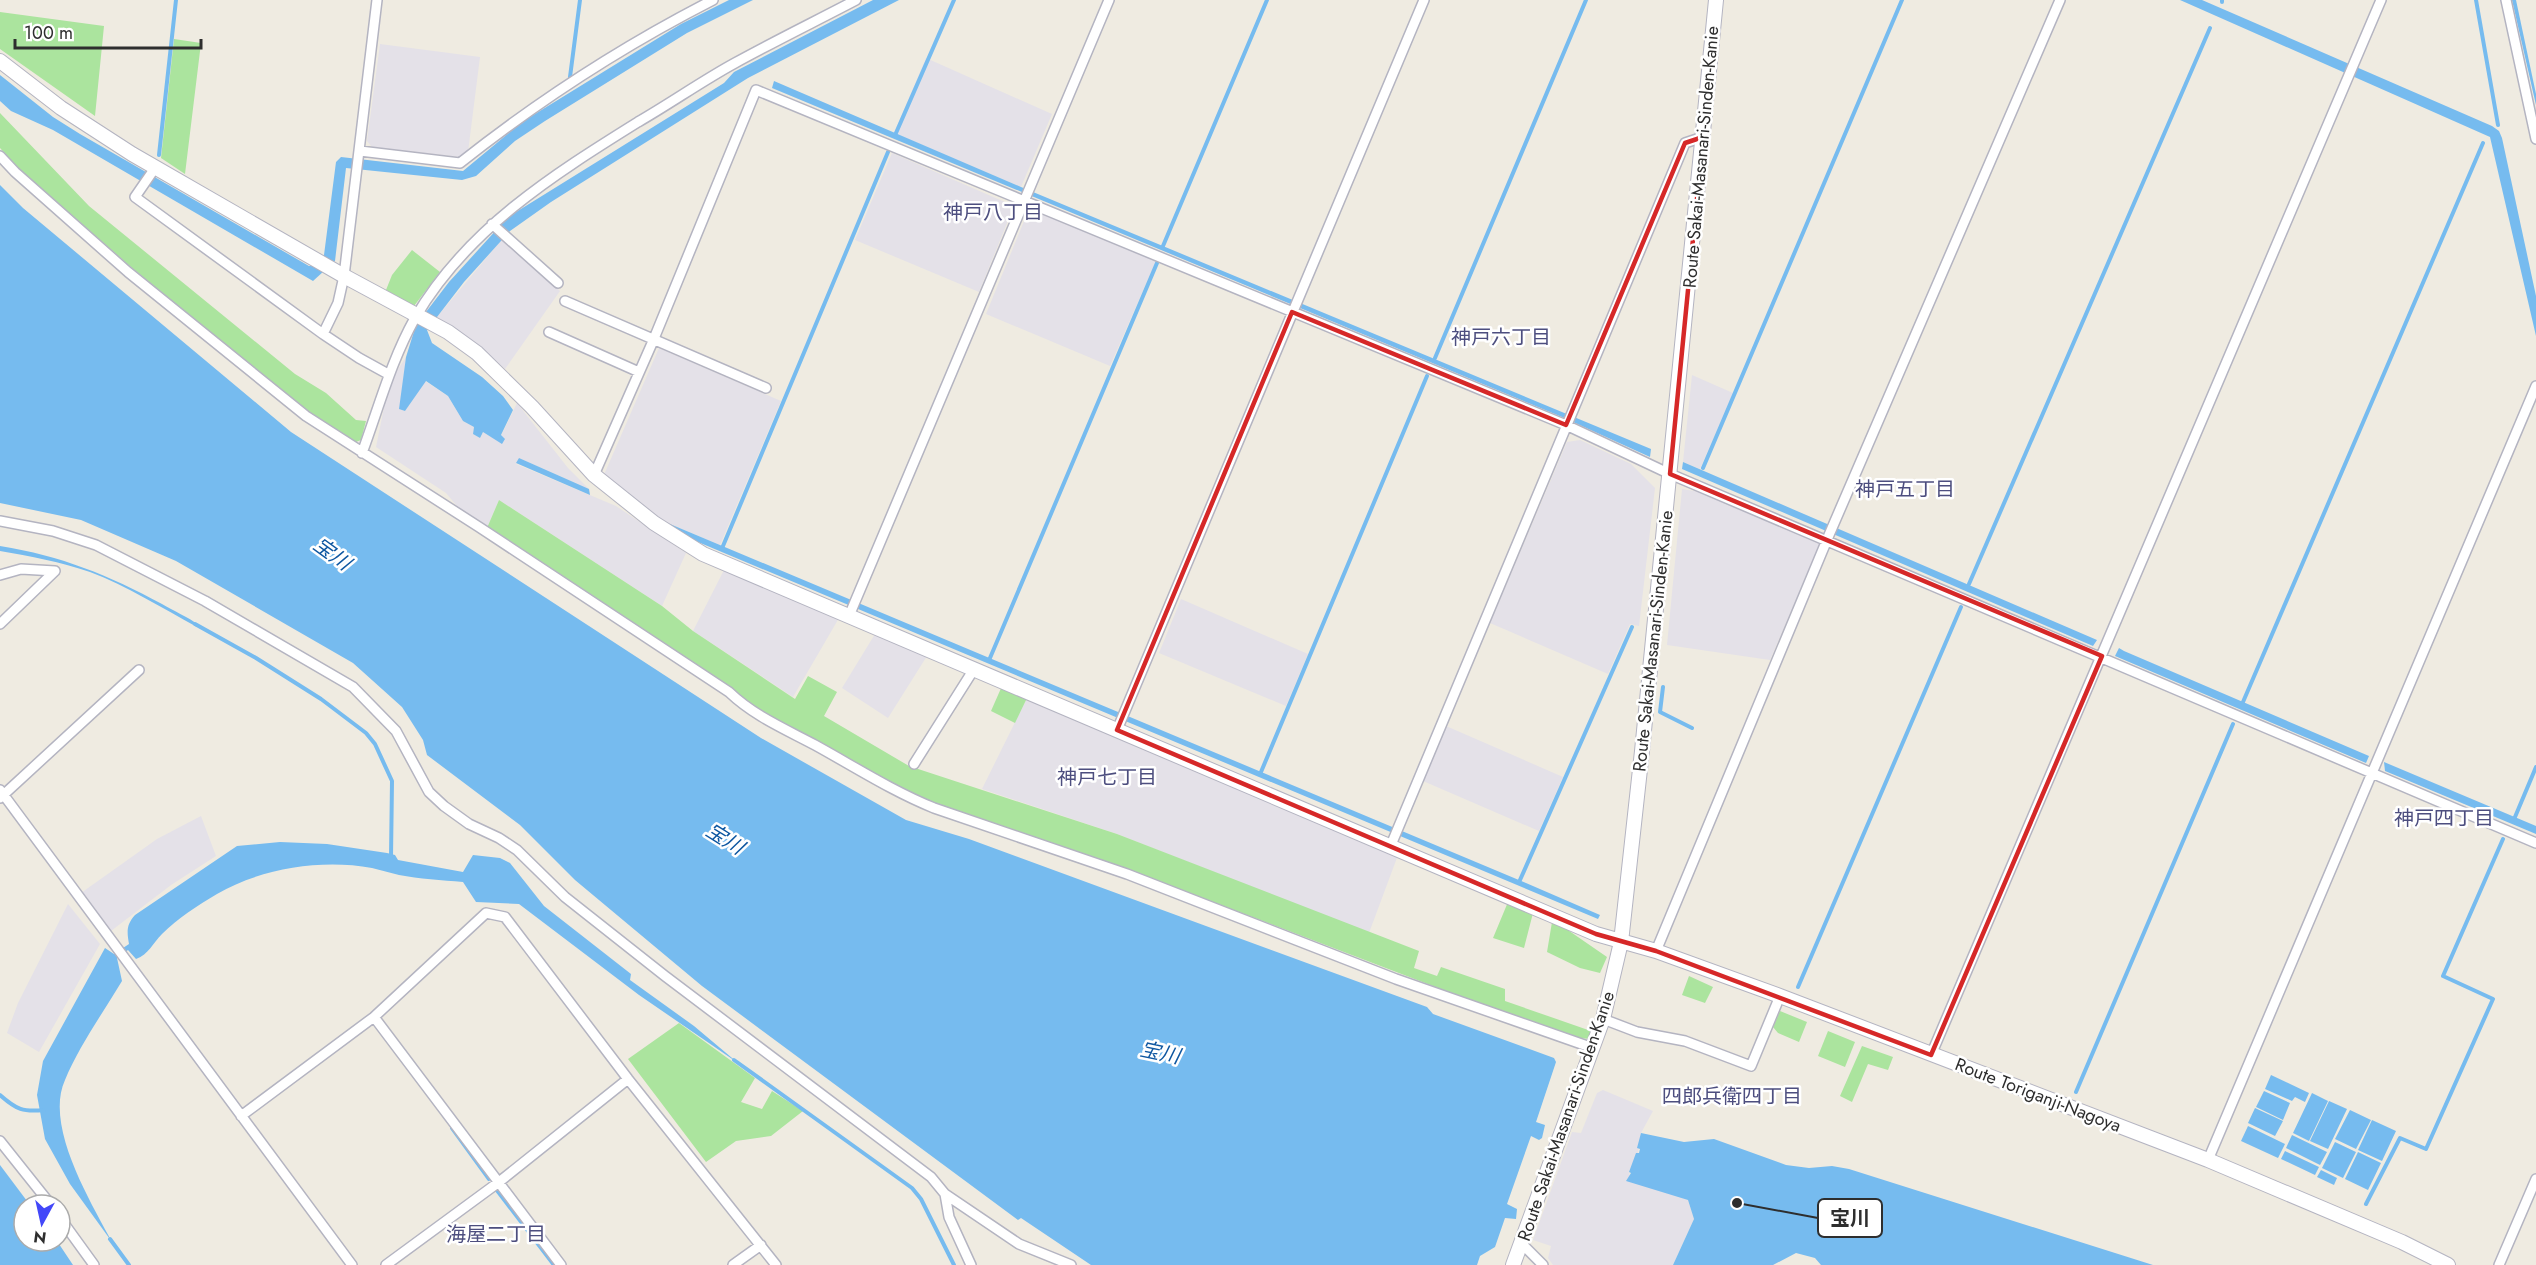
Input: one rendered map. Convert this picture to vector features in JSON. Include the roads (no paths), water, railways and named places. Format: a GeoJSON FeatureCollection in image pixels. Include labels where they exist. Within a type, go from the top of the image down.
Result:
{"type":"FeatureCollection","features":[{"type":"Feature","properties":{"kind":"main road","name":"Route Sakai-Masanari-Sinden-Kanie"},"geometry":{"type":"LineString","coordinates":[[1513,1265],[1593,1048],[1603,1018],[1621,942],[1716,0]]}},
{"type":"Feature","properties":{"kind":"main road","name":"Route Toriganji-Nagoya"},"geometry":{"type":"LineString","coordinates":[[0,61],[61,108],[154,169],[434,325],[477,353],[532,407],[594,475],[654,523],[703,554],[852,608],[974,669],[1394,836],[1596,934],[1656,951],[1780,996],[2208,1160],[2307,1200],[2448,1265]]}},
{"type":"Feature","properties":{"kind":"street"},"geometry":{"type":"LineString","coordinates":[[323,334],[338,303],[344,276],[377,0]]}},
{"type":"Feature","properties":{"kind":"street"},"geometry":{"type":"LineString","coordinates":[[360,153],[460,163],[517,118],[677,18],[713,0]]}},
{"type":"Feature","properties":{"kind":"street"},"geometry":{"type":"LineString","coordinates":[[362,453],[388,374],[418,317],[442,279],[494,225],[566,167],[725,69],[856,0]]}},
{"type":"Feature","properties":{"kind":"street"},"geometry":{"type":"LineString","coordinates":[[852,608],[1109,0]]}},
{"type":"Feature","properties":{"kind":"street"},"geometry":{"type":"LineString","coordinates":[[1119,726],[1424,0]]}},
{"type":"Feature","properties":{"kind":"street"},"geometry":{"type":"LineString","coordinates":[[1656,951],[1828,537],[2060,0]]}},
{"type":"Feature","properties":{"kind":"street"},"geometry":{"type":"LineString","coordinates":[[1931,1055],[2381,0]]}},
{"type":"Feature","properties":{"kind":"street"},"geometry":{"type":"LineString","coordinates":[[2506,0],[2533,112],[2536,139]]}},
{"type":"Feature","properties":{"kind":"street"},"geometry":{"type":"LineString","coordinates":[[594,475],[653,341],[756,90],[1026,195],[1294,306],[1567,424],[1670,474],[1828,537],[2536,843]]}},
{"type":"Feature","properties":{"kind":"street"},"geometry":{"type":"LineString","coordinates":[[1394,836],[1685,143],[1703,137]]}},
{"type":"Feature","properties":{"kind":"street"},"geometry":{"type":"LineString","coordinates":[[0,156],[128,272],[306,416],[479,526],[775,725],[907,797],[1127,874],[1396,979],[1593,1048]]}},
{"type":"Feature","properties":{"kind":"street"},"geometry":{"type":"LineString","coordinates":[[154,169],[135,197],[323,334],[388,374]]}},
{"type":"Feature","properties":{"kind":"street"},"geometry":{"type":"LineString","coordinates":[[494,225],[558,283]]}},
{"type":"Feature","properties":{"kind":"street"},"geometry":{"type":"LineString","coordinates":[[565,301],[766,388]]}},
{"type":"Feature","properties":{"kind":"street"},"geometry":{"type":"LineString","coordinates":[[549,332],[639,372]]}},
{"type":"Feature","properties":{"kind":"street"},"geometry":{"type":"LineString","coordinates":[[2208,1160],[2536,386]]}},
{"type":"Feature","properties":{"kind":"street"},"geometry":{"type":"LineString","coordinates":[[0,521],[53,531],[96,544],[205,601],[353,687],[396,731],[429,792],[444,806],[469,824],[499,838],[517,850],[565,897],[665,976],[931,1177],[945,1194],[1019,1244],[1071,1265]]}},
{"type":"Feature","properties":{"kind":"street"},"geometry":{"type":"LineString","coordinates":[[0,575],[21,569],[55,571],[0,624]]}},
{"type":"Feature","properties":{"kind":"street"},"geometry":{"type":"LineString","coordinates":[[914,764],[974,669]]}},
{"type":"Feature","properties":{"kind":"street"},"geometry":{"type":"LineString","coordinates":[[139,670],[1,795],[137,972],[352,1265]]}},
{"type":"Feature","properties":{"kind":"street"},"geometry":{"type":"LineString","coordinates":[[241,1116],[374,1017],[486,913],[504,918],[776,1265]]}},
{"type":"Feature","properties":{"kind":"street"},"geometry":{"type":"LineString","coordinates":[[1603,1018],[1637,1032],[1685,1041],[1751,1066],[1780,996]]}},
{"type":"Feature","properties":{"kind":"street"},"geometry":{"type":"LineString","coordinates":[[374,1017],[561,1265]]}},
{"type":"Feature","properties":{"kind":"street"},"geometry":{"type":"LineString","coordinates":[[386,1265],[499,1182],[628,1079]]}},
{"type":"Feature","properties":{"kind":"street"},"geometry":{"type":"LineString","coordinates":[[0,1141],[41,1193]]}},
{"type":"Feature","properties":{"kind":"street"},"geometry":{"type":"LineString","coordinates":[[2499,1265],[2536,1179]]}},
{"type":"Feature","properties":{"kind":"street"},"geometry":{"type":"LineString","coordinates":[[945,1194],[949,1216],[970,1265]]}},
{"type":"Feature","properties":{"kind":"street"},"geometry":{"type":"LineString","coordinates":[[72,1235],[94,1265]]}},
{"type":"Feature","properties":{"kind":"street"},"geometry":{"type":"LineString","coordinates":[[1521,1243],[1543,1265]]}},
{"type":"Feature","properties":{"kind":"street"},"geometry":{"type":"LineString","coordinates":[[733,1265],[761,1245]]}},
{"type":"Feature","properties":{"kind":"water"},"geometry":{"type":"Polygon","coordinates":[[[729,0],[753,0],[687,33],[545,121],[515,141],[476,176],[462,180],[346,168],[335,261],[313,281],[53,130],[11,111],[0,101],[0,75],[53,117],[80,134],[309,266],[314,266],[324,255],[336,162],[341,157],[463,171],[522,122],[681,24],[729,0]]]}},
{"type":"Feature","properties":{"kind":"water"},"geometry":{"type":"Polygon","coordinates":[[[873,0],[899,0],[748,78],[551,202],[510,231],[464,282],[427,330],[432,343],[482,377],[503,396],[513,410],[501,435],[505,439],[502,444],[483,432],[480,438],[473,434],[474,427],[463,421],[448,396],[426,381],[405,411],[399,409],[406,357],[416,325],[449,282],[508,217],[724,83],[734,72],[873,0]]]}},
{"type":"Feature","properties":{"kind":"water"},"geometry":{"type":"Polygon","coordinates":[[[2180,0],[2202,0],[2499,131],[2536,296],[2536,336],[2490,137],[2180,0]]]}},
{"type":"Feature","properties":{"kind":"water"},"geometry":{"type":"Polygon","coordinates":[[[2512,0],[2516,0],[2536,94],[2536,105],[2512,0]]]}},
{"type":"Feature","properties":{"kind":"water"},"geometry":{"type":"Polygon","coordinates":[[[774,81],[1021,187],[1651,449],[1650,457],[1562,417],[772,88],[774,81]]]}},
{"type":"Feature","properties":{"kind":"water"},"geometry":{"type":"Polygon","coordinates":[[[0,185],[23,208],[291,432],[761,738],[906,820],[969,839],[1427,1007],[1433,1014],[1554,1058],[1556,1062],[1536,1122],[1545,1125],[1542,1138],[1539,1140],[1531,1136],[1507,1204],[1517,1209],[1516,1219],[1505,1218],[1495,1247],[1480,1256],[1477,1265],[1091,1265],[1021,1218],[1018,1220],[702,986],[575,880],[520,825],[427,755],[423,740],[402,707],[353,663],[176,561],[81,520],[0,503],[0,185]]]}},
{"type":"Feature","properties":{"kind":"water"},"geometry":{"type":"Polygon","coordinates":[[[519,458],[589,489],[590,495],[516,463],[519,458]]]}},
{"type":"Feature","properties":{"kind":"water"},"geometry":{"type":"Polygon","coordinates":[[[1683,462],[2097,640],[2093,646],[1682,469],[1683,462]]]}},
{"type":"Feature","properties":{"kind":"water"},"geometry":{"type":"Polygon","coordinates":[[[658,519],[1600,915],[1598,919],[698,542],[658,519]]]}},
{"type":"Feature","properties":{"kind":"water"},"geometry":{"type":"Polygon","coordinates":[[[0,546],[44,555],[84,568],[123,584],[198,625],[197,627],[131,591],[90,572],[68,565],[0,551],[0,546]]]}},
{"type":"Feature","properties":{"kind":"water"},"geometry":{"type":"Polygon","coordinates":[[[2119,648],[2369,756],[2366,763],[2115,656],[2119,648]]]}},
{"type":"Feature","properties":{"kind":"water"},"geometry":{"type":"Polygon","coordinates":[[[2384,762],[2536,826],[2536,834],[2385,771],[2384,762]]]}},
{"type":"Feature","properties":{"kind":"water"},"geometry":{"type":"Polygon","coordinates":[[[280,842],[327,844],[387,853],[395,855],[398,860],[463,872],[473,855],[500,858],[510,863],[544,906],[631,974],[630,980],[694,1026],[738,1063],[639,995],[519,904],[476,902],[463,882],[407,876],[353,865],[312,865],[272,872],[234,885],[202,903],[168,928],[140,957],[136,959],[128,950],[117,958],[122,981],[77,1055],[65,1080],[60,1099],[65,1141],[73,1163],[112,1242],[70,1184],[45,1139],[37,1095],[43,1061],[105,948],[114,954],[129,944],[128,929],[135,915],[237,846],[280,842]]]}},
{"type":"Feature","properties":{"kind":"water"},"geometry":{"type":"Polygon","coordinates":[[[2271,1075],[2309,1093],[2305,1102],[2295,1097],[2292,1101],[2265,1089],[2271,1075]]]}},
{"type":"Feature","properties":{"kind":"water"},"geometry":{"type":"Polygon","coordinates":[[[2264,1091],[2290,1103],[2283,1120],[2256,1107],[2264,1091]]]}},
{"type":"Feature","properties":{"kind":"water"},"geometry":{"type":"Polygon","coordinates":[[[2312,1093],[2328,1101],[2309,1141],[2293,1133],[2312,1093]]]}},
{"type":"Feature","properties":{"kind":"water"},"geometry":{"type":"Polygon","coordinates":[[[2329,1101],[2347,1109],[2328,1149],[2310,1141],[2329,1101]]]}},
{"type":"Feature","properties":{"kind":"water"},"geometry":{"type":"Polygon","coordinates":[[[2255,1108],[2283,1121],[2275,1136],[2248,1123],[2255,1108]]]}},
{"type":"Feature","properties":{"kind":"water"},"geometry":{"type":"Polygon","coordinates":[[[2350,1110],[2371,1120],[2356,1149],[2335,1139],[2350,1110]]]}},
{"type":"Feature","properties":{"kind":"water"},"geometry":{"type":"Polygon","coordinates":[[[2372,1120],[2396,1131],[2382,1161],[2358,1150],[2372,1120]]]}},
{"type":"Feature","properties":{"kind":"water"},"geometry":{"type":"Polygon","coordinates":[[[2248,1126],[2285,1144],[2278,1158],[2241,1141],[2248,1126]]]}},
{"type":"Feature","properties":{"kind":"water"},"geometry":{"type":"Polygon","coordinates":[[[1641,1133],[1684,1142],[1714,1139],[1786,1165],[1809,1168],[1832,1166],[1849,1169],[2153,1265],[1821,1265],[1815,1258],[1796,1253],[1773,1265],[1673,1265],[1694,1219],[1688,1200],[1626,1181],[1631,1173],[1629,1172],[1636,1153],[1639,1153],[1640,1149],[1637,1148],[1641,1133]]]}},
{"type":"Feature","properties":{"kind":"water"},"geometry":{"type":"Polygon","coordinates":[[[2292,1135],[2327,1152],[2320,1165],[2286,1148],[2292,1135]]]}},
{"type":"Feature","properties":{"kind":"water"},"geometry":{"type":"Polygon","coordinates":[[[2335,1142],[2356,1152],[2343,1178],[2322,1168],[2335,1142]]]}},
{"type":"Feature","properties":{"kind":"water"},"geometry":{"type":"Polygon","coordinates":[[[2285,1151],[2319,1167],[2315,1175],[2281,1159],[2285,1151]]]}},
{"type":"Feature","properties":{"kind":"water"},"geometry":{"type":"Polygon","coordinates":[[[2358,1152],[2381,1163],[2368,1190],[2345,1179],[2358,1152]]]}},
{"type":"Feature","properties":{"kind":"water"},"geometry":{"type":"Polygon","coordinates":[[[0,1165],[21,1193],[12,1193],[12,1253],[65,1253],[73,1265],[0,1265],[0,1165]]]}},
{"type":"Feature","properties":{"kind":"water"},"geometry":{"type":"Polygon","coordinates":[[[2321,1170],[2337,1178],[2334,1185],[2317,1177],[2321,1170]]]}},
{"type":"Feature","properties":{"kind":"waterway"},"geometry":{"type":"LineString","coordinates":[[159,155],[176,0]]}},
{"type":"Feature","properties":{"kind":"waterway"},"geometry":{"type":"LineString","coordinates":[[570,77],[580,0]]}},
{"type":"Feature","properties":{"kind":"waterway"},"geometry":{"type":"LineString","coordinates":[[896,133],[954,0]]}},
{"type":"Feature","properties":{"kind":"waterway"},"geometry":{"type":"LineString","coordinates":[[1163,246],[1267,0]]}},
{"type":"Feature","properties":{"kind":"waterway"},"geometry":{"type":"LineString","coordinates":[[1435,358],[1586,0]]}},
{"type":"Feature","properties":{"kind":"waterway"},"geometry":{"type":"LineString","coordinates":[[1703,468],[1902,0]]}},
{"type":"Feature","properties":{"kind":"waterway"},"geometry":{"type":"LineString","coordinates":[[2476,0],[2498,125]]}},
{"type":"Feature","properties":{"kind":"waterway"},"geometry":{"type":"LineString","coordinates":[[1969,584],[2210,28]]}},
{"type":"Feature","properties":{"kind":"waterway"},"geometry":{"type":"LineString","coordinates":[[2243,702],[2483,143]]}},
{"type":"Feature","properties":{"kind":"waterway"},"geometry":{"type":"LineString","coordinates":[[723,546],[888,152]]}},
{"type":"Feature","properties":{"kind":"waterway"},"geometry":{"type":"LineString","coordinates":[[990,658],[1157,263]]}},
{"type":"Feature","properties":{"kind":"waterway"},"geometry":{"type":"LineString","coordinates":[[1261,772],[1427,376]]}},
{"type":"Feature","properties":{"kind":"waterway"},"geometry":{"type":"LineString","coordinates":[[1798,987],[1961,607]]}},
{"type":"Feature","properties":{"kind":"waterway"},"geometry":{"type":"LineString","coordinates":[[195,624],[256,658],[321,699],[366,733],[375,744],[392,781],[391,857]]}},
{"type":"Feature","properties":{"kind":"waterway"},"geometry":{"type":"LineString","coordinates":[[1520,880],[1632,627]]}},
{"type":"Feature","properties":{"kind":"waterway"},"geometry":{"type":"LineString","coordinates":[[1663,687],[1660,712],[1692,728]]}},
{"type":"Feature","properties":{"kind":"waterway"},"geometry":{"type":"LineString","coordinates":[[2076,1092],[2233,724]]}},
{"type":"Feature","properties":{"kind":"waterway"},"geometry":{"type":"LineString","coordinates":[[2515,817],[2536,767]]}},
{"type":"Feature","properties":{"kind":"waterway"},"geometry":{"type":"LineString","coordinates":[[2366,1204],[2400,1138],[2426,1149],[2493,999],[2443,976],[2503,839]]}},
{"type":"Feature","properties":{"kind":"waterway"},"geometry":{"type":"LineString","coordinates":[[734,1060],[912,1188],[921,1199],[954,1265]]}},
{"type":"Feature","properties":{"kind":"waterway"},"geometry":{"type":"LineString","coordinates":[[0,1095],[20,1109],[44,1110]]}},
{"type":"Feature","properties":{"kind":"waterway"},"geometry":{"type":"LineString","coordinates":[[452,1128],[489,1179]]}},
{"type":"Feature","properties":{"kind":"waterway"},"geometry":{"type":"LineString","coordinates":[[496,1189],[554,1265]]}},
{"type":"Feature","properties":{"kind":"waterway"},"geometry":{"type":"LineString","coordinates":[[110,1239],[129,1265]]}},
{"type":"Feature","properties":{"kind":"place","name":"宝川"},"geometry":{"type":"Point","coordinates":[1737,1203]}},
{"type":"Feature","properties":{"kind":"district","name":"神戸八丁目"},"geometry":{"type":"Point","coordinates":[993,212]}},
{"type":"Feature","properties":{"kind":"district","name":"神戸六丁目"},"geometry":{"type":"Point","coordinates":[1501,337]}},
{"type":"Feature","properties":{"kind":"district","name":"神戸五丁目"},"geometry":{"type":"Point","coordinates":[1905,489]}},
{"type":"Feature","properties":{"kind":"district","name":"神戸七丁目"},"geometry":{"type":"Point","coordinates":[1107,777]}},
{"type":"Feature","properties":{"kind":"district","name":"神戸四丁目"},"geometry":{"type":"Point","coordinates":[2444,818]}},
{"type":"Feature","properties":{"kind":"district","name":"四郎兵衛四丁目"},"geometry":{"type":"Point","coordinates":[1732,1096]}},
{"type":"Feature","properties":{"kind":"district","name":"海屋二丁目"},"geometry":{"type":"Point","coordinates":[496,1234]}}]}
